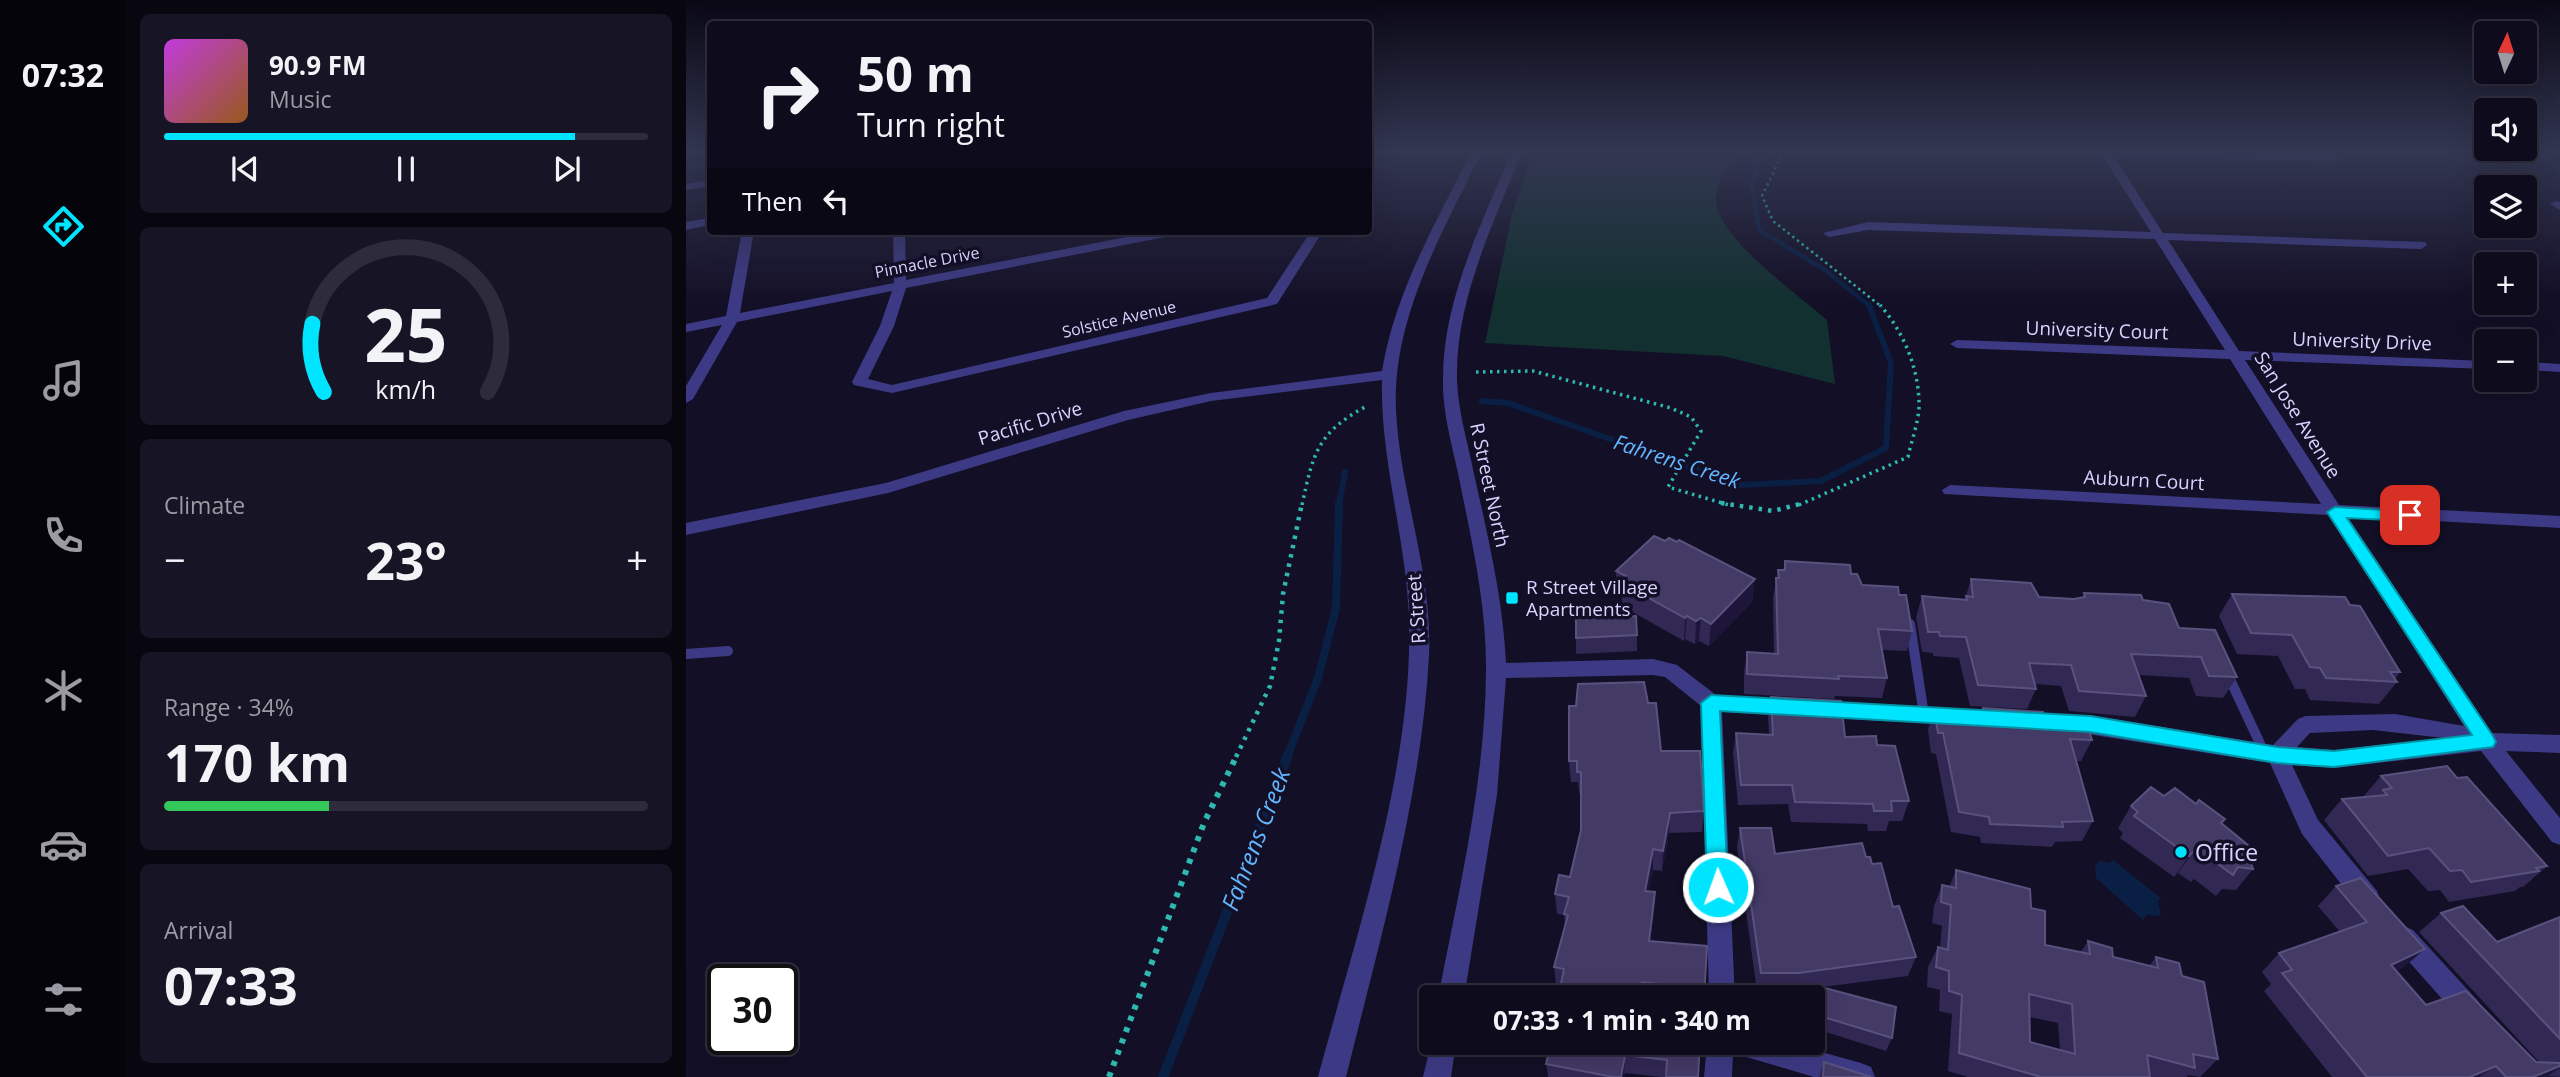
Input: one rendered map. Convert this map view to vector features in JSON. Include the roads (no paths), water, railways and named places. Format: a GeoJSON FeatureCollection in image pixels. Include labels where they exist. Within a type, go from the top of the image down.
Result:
{"type":"FeatureCollection","features":[{"type":"Feature","properties":{"kind":"street","name":"R Street"},"geometry":{"type":"LineString","coordinates":[[1332,1077],[1388,852],[1410,736],[1419,652],[1414,578],[1393,436],[1389,375],[1403,316],[1418,273],[1453,201]]}},
{"type":"Feature","properties":{"kind":"street","name":"R Street North"},"geometry":{"type":"LineString","coordinates":[[1453,985],[1480,837],[1496,671],[1492,597],[1454,416],[1450,369],[1458,313],[1468,278],[1498,201]]}},
{"type":"Feature","properties":{"kind":"street","name":"San Jose Avenue"},"geometry":{"type":"LineString","coordinates":[[2137,201],[2335,512],[2486,742],[2560,835]]}},
{"type":"Feature","properties":{"kind":"street"},"geometry":{"type":"LineString","coordinates":[[686,226],[707,222]]}},
{"type":"Feature","properties":{"kind":"street"},"geometry":{"type":"LineString","coordinates":[[1829,233],[1868,226],[2421,245]]}},
{"type":"Feature","properties":{"kind":"street"},"geometry":{"type":"LineString","coordinates":[[686,399],[732,318],[747,235]]}},
{"type":"Feature","properties":{"kind":"street"},"geometry":{"type":"LineString","coordinates":[[899,235],[900,286]]}},
{"type":"Feature","properties":{"kind":"street","name":"Pinnacle Drive"},"geometry":{"type":"LineString","coordinates":[[686,328],[1155,235]]}},
{"type":"Feature","properties":{"kind":"street","name":"Solstice Avenue"},"geometry":{"type":"LineString","coordinates":[[900,286],[887,326],[859,382],[892,389],[1272,301],[1314,235]]}},
{"type":"Feature","properties":{"kind":"street","name":"University Court"},"geometry":{"type":"LineString","coordinates":[[1957,344],[2235,355]]}},
{"type":"Feature","properties":{"kind":"street","name":"University Drive"},"geometry":{"type":"LineString","coordinates":[[2235,355],[2474,364]]}},
{"type":"Feature","properties":{"kind":"street"},"geometry":{"type":"LineString","coordinates":[[2537,367],[2560,368]]}},
{"type":"Feature","properties":{"kind":"street","name":"Pacific Drive"},"geometry":{"type":"LineString","coordinates":[[686,528],[888,488],[1124,416],[1198,400],[1300,384],[1389,375]]}},
{"type":"Feature","properties":{"kind":"street","name":"Auburn Court"},"geometry":{"type":"LineString","coordinates":[[1950,490],[2560,522]]}},
{"type":"Feature","properties":{"kind":"street"},"geometry":{"type":"LineString","coordinates":[[1496,671],[1653,667],[1670,670],[1711,703],[1979,718]]}},
{"type":"Feature","properties":{"kind":"street"},"geometry":{"type":"LineString","coordinates":[[1711,703],[1722,985]]}},
{"type":"Feature","properties":{"kind":"street"},"geometry":{"type":"LineString","coordinates":[[2271,754],[2305,725],[2389,721],[2446,727],[2486,742]]}},
{"type":"Feature","properties":{"kind":"street"},"geometry":{"type":"LineString","coordinates":[[2049,722],[2090,724],[2271,754],[2334,759],[2486,742],[2560,744]]}},
{"type":"Feature","properties":{"kind":"street"},"geometry":{"type":"LineString","coordinates":[[2271,754],[2310,827],[2386,918],[2483,1026]]}},
{"type":"Feature","properties":{"kind":"street"},"geometry":{"type":"LineString","coordinates":[[1437,1077],[1441,1055]]}},
{"type":"Feature","properties":{"kind":"street"},"geometry":{"type":"LineString","coordinates":[[1718,1077],[1719,1055]]}},
{"type":"Feature","properties":{"kind":"street"},"geometry":{"type":"LineString","coordinates":[[1784,1055],[1861,1077]]}},
{"type":"Feature","properties":{"kind":"lane"},"geometry":{"type":"LineString","coordinates":[[1908,612],[1924,715]]}},
{"type":"Feature","properties":{"kind":"lane"},"geometry":{"type":"LineString","coordinates":[[686,654],[728,651]]}},
{"type":"Feature","properties":{"kind":"lane"},"geometry":{"type":"LineString","coordinates":[[2221,659],[2271,754]]}},
{"type":"Feature","properties":{"kind":"water"},"geometry":{"type":"Polygon","coordinates":[[[2113,860],[2162,899],[2158,901],[2161,916],[2147,915],[2143,920],[2096,878],[2095,865],[2100,861],[2109,863],[2113,860]]]}},
{"type":"Feature","properties":{"kind":"waterway","name":"Fahrens Creek"},"geometry":{"type":"LineString","coordinates":[[1755,201],[1759,230],[1825,270],[1869,306]]}},
{"type":"Feature","properties":{"kind":"waterway","name":"Fahrens Creek"},"geometry":{"type":"LineString","coordinates":[[1482,401],[1508,403],[1740,485],[1821,481],[1886,448],[1891,363],[1869,306]]}},
{"type":"Feature","properties":{"kind":"waterway","name":"Fahrens Creek"},"geometry":{"type":"LineString","coordinates":[[1339,505],[1345,472]]}},
{"type":"Feature","properties":{"kind":"waterway","name":"Fahrens Creek"},"geometry":{"type":"LineString","coordinates":[[1287,757],[1318,678],[1336,608],[1339,503]]}},
{"type":"Feature","properties":{"kind":"waterway","name":"Fahrens Creek"},"geometry":{"type":"LineString","coordinates":[[1163,1077],[1288,755]]}},
{"type":"Feature","properties":{"kind":"place","name":"R Street Village Apartments"},"geometry":{"type":"Point","coordinates":[1512,598]}},
{"type":"Feature","properties":{"kind":"place","name":"Office"},"geometry":{"type":"Point","coordinates":[2181,852]}}]}
